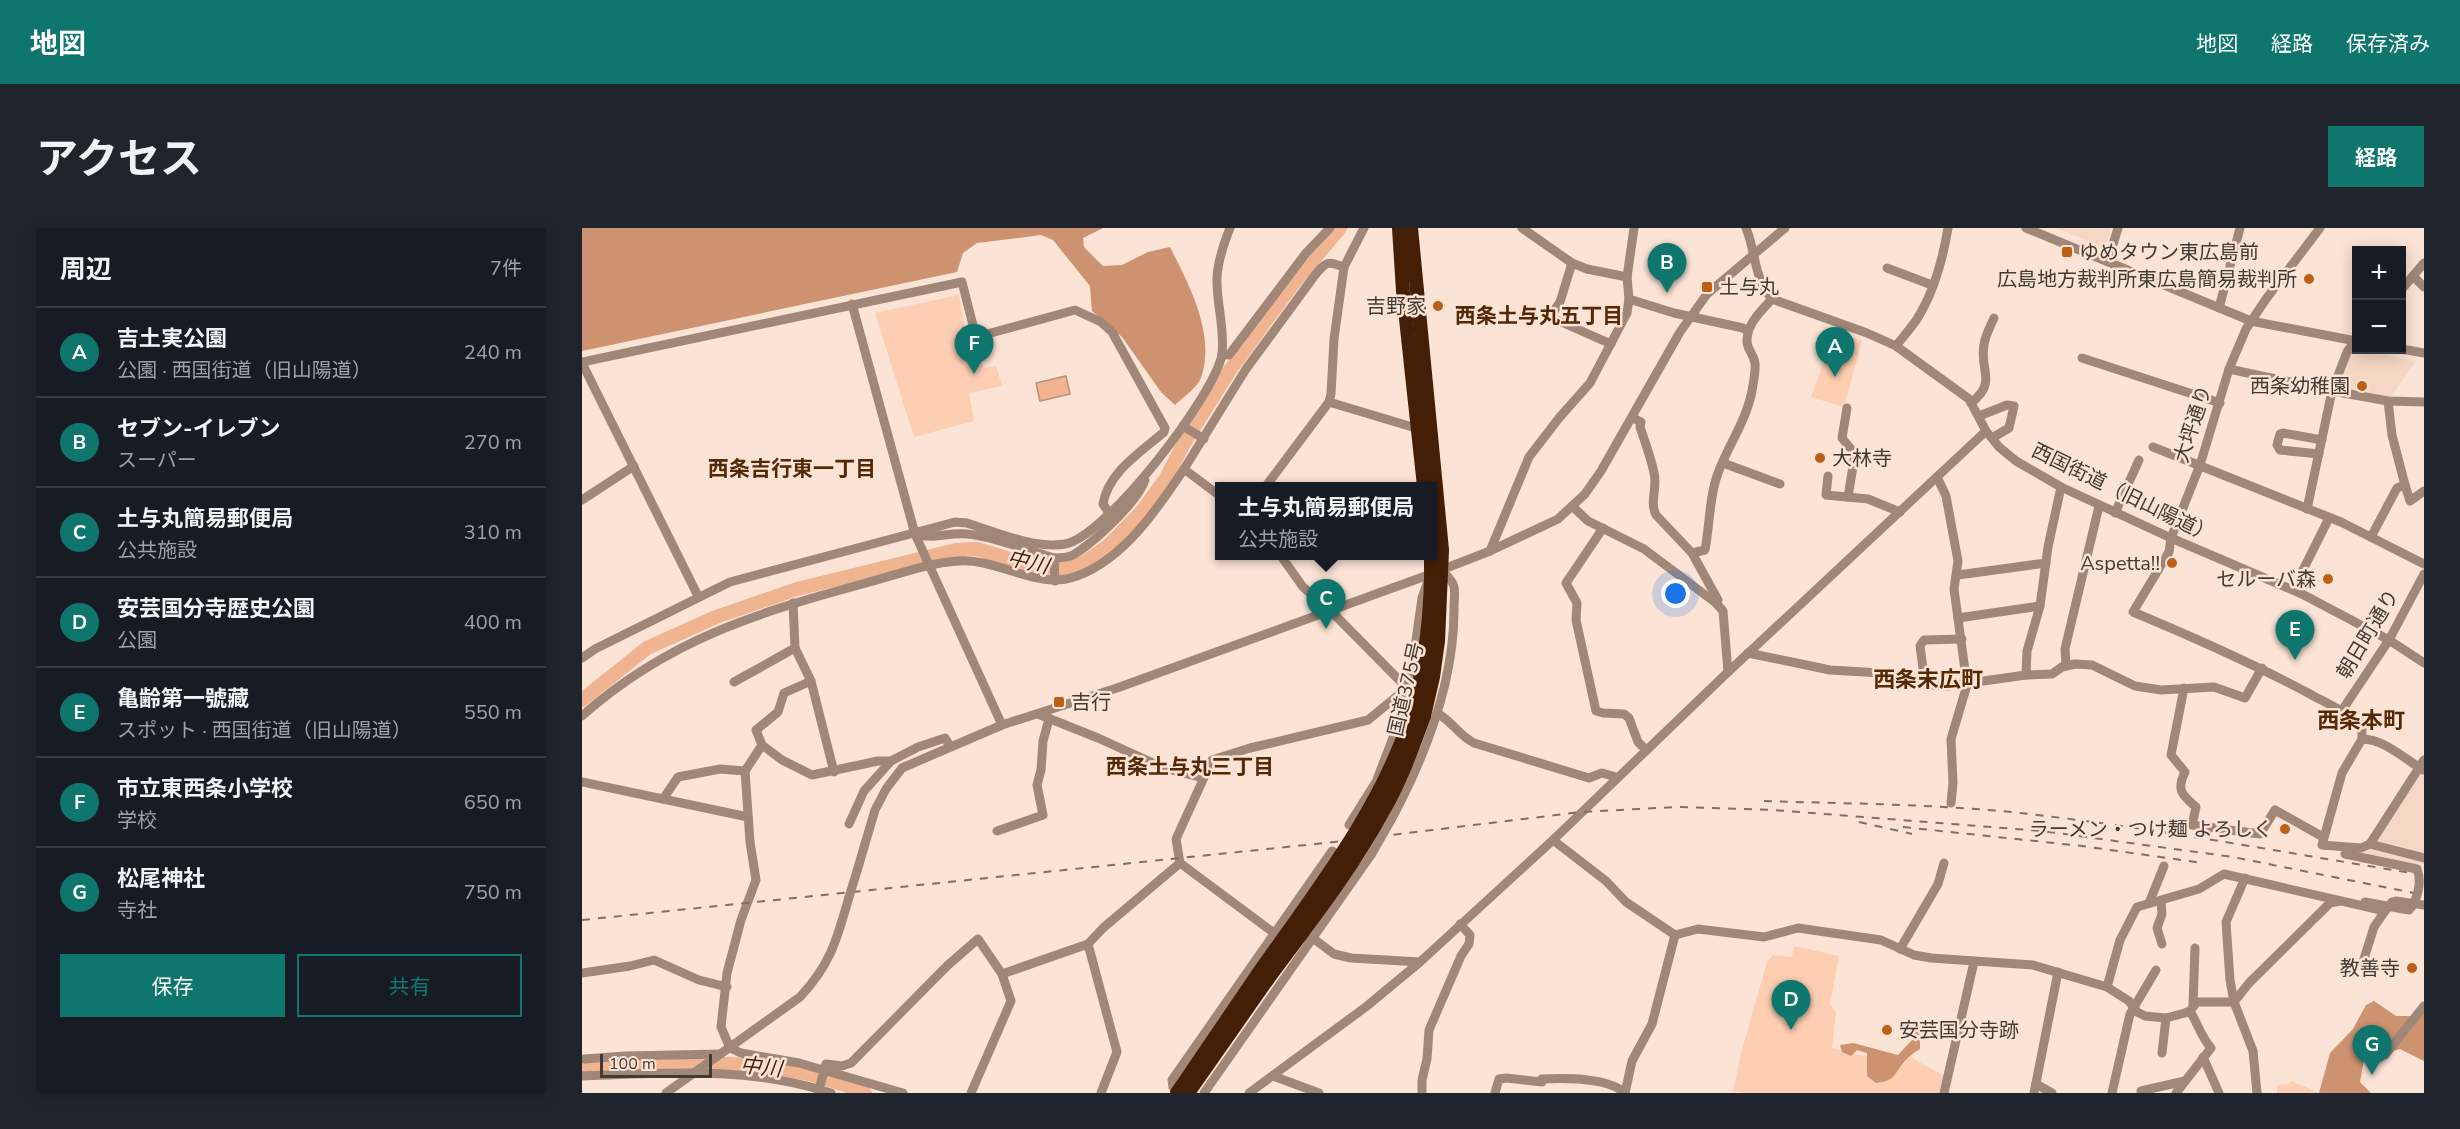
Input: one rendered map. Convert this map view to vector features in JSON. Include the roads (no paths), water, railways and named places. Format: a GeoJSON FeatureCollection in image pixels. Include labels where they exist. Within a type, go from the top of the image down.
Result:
{"type":"FeatureCollection","features":[{"type":"Feature","properties":{"kind":"highway"},"geometry":{"type":"LineString","coordinates":[[1399,228],[1403,291],[1424,482]]}},
{"type":"Feature","properties":{"kind":"highway","name":"国道375号"},"geometry":{"type":"LineString","coordinates":[[1411,228],[1435,482]]}},
{"type":"Feature","properties":{"kind":"highway","name":"国道375号"},"geometry":{"type":"LineString","coordinates":[[1436,572],[1442,550],[1437,498]]}},
{"type":"Feature","properties":{"kind":"highway","name":"国道375号"},"geometry":{"type":"LineString","coordinates":[[1181,1093],[1263,977],[1351,863],[1382,814],[1408,757],[1424,714],[1438,641],[1436,572],[1432,560]]}},
{"type":"Feature","properties":{"kind":"street"},"geometry":{"type":"LineString","coordinates":[[582,658],[595,649],[698,596],[730,582],[955,522],[1043,544],[1066,544],[1081,537],[1109,513],[1144,476],[1185,427],[1212,382],[1222,354],[1217,277],[1230,228]]}},
{"type":"Feature","properties":{"kind":"street"},"geometry":{"type":"LineString","coordinates":[[1222,354],[1229,355],[1306,253],[1330,228]]}},
{"type":"Feature","properties":{"kind":"street"},"geometry":{"type":"LineString","coordinates":[[1269,482],[1329,402],[1334,339],[1344,267],[1364,228]]}},
{"type":"Feature","properties":{"kind":"street"},"geometry":{"type":"LineString","coordinates":[[1522,228],[1572,263],[1587,269],[1627,277]]}},
{"type":"Feature","properties":{"kind":"street"},"geometry":{"type":"LineString","coordinates":[[1490,551],[1529,457],[1590,383],[1627,313],[1629,299],[1627,277],[1634,228]]}},
{"type":"Feature","properties":{"kind":"street"},"geometry":{"type":"LineString","coordinates":[[1692,553],[1705,550],[1710,525],[1711,495],[1723,463],[1744,420],[1752,392],[1755,363],[1746,345],[1748,331],[1753,321],[1772,299],[1764,291],[1746,228]]}},
{"type":"Feature","properties":{"kind":"street"},"geometry":{"type":"LineString","coordinates":[[666,1093],[800,997],[819,977],[835,944],[875,810],[886,789],[902,768],[1002,725],[1117,688],[1436,572],[1490,551],[1558,519],[1573,507],[1601,471],[1691,316],[1707,294],[1785,228]]}},
{"type":"Feature","properties":{"kind":"street"},"geometry":{"type":"LineString","coordinates":[[1896,346],[1917,319],[1932,285],[1944,255],[1948,228]]}},
{"type":"Feature","properties":{"kind":"street"},"geometry":{"type":"LineString","coordinates":[[2026,228],[2251,321],[2352,340]]}},
{"type":"Feature","properties":{"kind":"street"},"geometry":{"type":"LineString","coordinates":[[2108,261],[2118,228]]}},
{"type":"Feature","properties":{"kind":"street"},"geometry":{"type":"LineString","coordinates":[[2219,308],[2240,228]]}},
{"type":"Feature","properties":{"kind":"street","name":"大坪通り"},"geometry":{"type":"LineString","coordinates":[[2262,668],[2133,612],[2169,552],[2171,538],[2200,465],[2229,369],[2251,321],[2320,228]]}},
{"type":"Feature","properties":{"kind":"street"},"geometry":{"type":"LineString","coordinates":[[582,716],[608,692],[660,657],[731,624],[793,603],[930,565],[968,560],[1055,580],[1065,580],[1090,570],[1135,536],[1161,504],[1246,369],[1325,263],[1330,262],[1344,267]]}},
{"type":"Feature","properties":{"kind":"street"},"geometry":{"type":"LineString","coordinates":[[1572,263],[1560,302],[1550,316],[1611,344]]}},
{"type":"Feature","properties":{"kind":"street"},"geometry":{"type":"LineString","coordinates":[[2406,284],[2424,263]]}},
{"type":"Feature","properties":{"kind":"street"},"geometry":{"type":"LineString","coordinates":[[1887,268],[1932,285]]}},
{"type":"Feature","properties":{"kind":"street"},"geometry":{"type":"LineString","coordinates":[[2413,276],[2424,287]]}},
{"type":"Feature","properties":{"kind":"street"},"geometry":{"type":"LineString","coordinates":[[698,596],[582,362],[962,282],[976,337],[1075,310],[1101,322],[1112,333],[1165,428],[1164,432],[1113,477],[1103,504],[1109,513]]}},
{"type":"Feature","properties":{"kind":"street"},"geometry":{"type":"LineString","coordinates":[[1629,299],[1748,331]]}},
{"type":"Feature","properties":{"kind":"street","name":"西国街道（旧山陽道）"},"geometry":{"type":"LineString","coordinates":[[1772,299],[1867,333],[1896,346],[1930,368],[1971,403],[1989,435],[2016,461],[2061,487],[2171,538],[2302,594],[2389,639],[2424,663]]}},
{"type":"Feature","properties":{"kind":"street"},"geometry":{"type":"LineString","coordinates":[[852,304],[915,534],[1002,725]]}},
{"type":"Feature","properties":{"kind":"street"},"geometry":{"type":"LineString","coordinates":[[1971,403],[1985,387],[1988,379],[1984,345],[1994,318]]}},
{"type":"Feature","properties":{"kind":"street"},"geometry":{"type":"LineString","coordinates":[[2307,509],[2332,391],[2347,352],[2352,346]]}},
{"type":"Feature","properties":{"kind":"street"},"geometry":{"type":"LineString","coordinates":[[2406,350],[2424,353]]}},
{"type":"Feature","properties":{"kind":"street"},"geometry":{"type":"LineString","coordinates":[[2082,358],[2220,403]]}},
{"type":"Feature","properties":{"kind":"street"},"geometry":{"type":"LineString","coordinates":[[2229,369],[2388,401],[2424,402]]}},
{"type":"Feature","properties":{"kind":"street"},"geometry":{"type":"LineString","coordinates":[[2388,401],[2392,435],[2410,501],[2424,491]]}},
{"type":"Feature","properties":{"kind":"street"},"geometry":{"type":"LineString","coordinates":[[1329,402],[1419,429]]}},
{"type":"Feature","properties":{"kind":"street"},"geometry":{"type":"LineString","coordinates":[[1249,1093],[1397,983],[1553,840],[1616,777],[1937,477],[1989,435],[2009,428],[2014,406],[2007,405],[1979,416]]}},
{"type":"Feature","properties":{"kind":"street"},"geometry":{"type":"LineString","coordinates":[[1847,408],[1842,438],[1855,454],[1848,497]]}},
{"type":"Feature","properties":{"kind":"street"},"geometry":{"type":"LineString","coordinates":[[1633,418],[1641,422],[1640,427],[1654,473],[1656,484],[1653,509],[1692,553],[1718,600],[1716,603]]}},
{"type":"Feature","properties":{"kind":"street"},"geometry":{"type":"LineString","coordinates":[[1185,427],[1204,439]]}},
{"type":"Feature","properties":{"kind":"street"},"geometry":{"type":"LineString","coordinates":[[2319,454],[2280,450],[2277,445],[2283,433],[2322,440]]}},
{"type":"Feature","properties":{"kind":"street"},"geometry":{"type":"LineString","coordinates":[[2153,447],[2330,518],[2424,564]]}},
{"type":"Feature","properties":{"kind":"street"},"geometry":{"type":"LineString","coordinates":[[2115,513],[2139,460]]}},
{"type":"Feature","properties":{"kind":"street"},"geometry":{"type":"LineString","coordinates":[[1723,463],[1780,484]]}},
{"type":"Feature","properties":{"kind":"street"},"geometry":{"type":"LineString","coordinates":[[582,500],[634,466]]}},
{"type":"Feature","properties":{"kind":"street"},"geometry":{"type":"LineString","coordinates":[[1185,469],[1215,492]]}},
{"type":"Feature","properties":{"kind":"street"},"geometry":{"type":"LineString","coordinates":[[915,534],[927,539],[956,532],[977,535],[1054,560],[1071,556],[1092,540],[1131,502],[1146,482],[1144,476]]}},
{"type":"Feature","properties":{"kind":"street"},"geometry":{"type":"LineString","coordinates":[[1828,476],[1826,495],[1868,499],[1900,512]]}},
{"type":"Feature","properties":{"kind":"street"},"geometry":{"type":"LineString","coordinates":[[1937,477],[1946,496],[1958,561],[1958,575],[1954,590],[1967,685],[1951,739],[1953,783],[1951,802]]}},
{"type":"Feature","properties":{"kind":"street"},"geometry":{"type":"LineString","coordinates":[[2371,537],[2397,488],[2405,485]]}},
{"type":"Feature","properties":{"kind":"street"},"geometry":{"type":"LineString","coordinates":[[2026,675],[2027,651],[2040,606],[2061,487]]}},
{"type":"Feature","properties":{"kind":"street"},"geometry":{"type":"LineString","coordinates":[[2066,666],[2065,649],[2099,506]]}},
{"type":"Feature","properties":{"kind":"street"},"geometry":{"type":"LineString","coordinates":[[1573,507],[1588,521],[1644,549],[1716,603],[1723,611],[1728,672]]}},
{"type":"Feature","properties":{"kind":"street"},"geometry":{"type":"LineString","coordinates":[[2300,576],[2330,518]]}},
{"type":"Feature","properties":{"kind":"street"},"geometry":{"type":"LineString","coordinates":[[1602,528],[1566,583],[1577,603],[1576,620],[1596,711],[1624,714],[1629,718],[1638,742],[1646,750]]}},
{"type":"Feature","properties":{"kind":"street"},"geometry":{"type":"LineString","coordinates":[[1054,560],[1055,580]]}},
{"type":"Feature","properties":{"kind":"street"},"geometry":{"type":"LineString","coordinates":[[1284,560],[1303,587],[1331,611],[1407,688]]}},
{"type":"Feature","properties":{"kind":"street"},"geometry":{"type":"LineString","coordinates":[[1958,575],[2046,563]]}},
{"type":"Feature","properties":{"kind":"street"},"geometry":{"type":"LineString","coordinates":[[1349,825],[1376,782],[1399,722],[1423,592],[1436,572]]}},
{"type":"Feature","properties":{"kind":"street","name":"朝日町通り"},"geometry":{"type":"LineString","coordinates":[[2341,712],[2389,639],[2424,574]]}},
{"type":"Feature","properties":{"kind":"street"},"geometry":{"type":"LineString","coordinates":[[793,603],[795,648],[811,681],[834,772]]}},
{"type":"Feature","properties":{"kind":"street"},"geometry":{"type":"LineString","coordinates":[[1959,618],[2040,606]]}},
{"type":"Feature","properties":{"kind":"street"},"geometry":{"type":"LineString","coordinates":[[1922,684],[1924,676],[1920,646],[1924,640],[1962,639]]}},
{"type":"Feature","properties":{"kind":"street"},"geometry":{"type":"LineString","coordinates":[[734,682],[795,648]]}},
{"type":"Feature","properties":{"kind":"street"},"geometry":{"type":"LineString","coordinates":[[1748,653],[1830,670],[1881,673],[1922,684],[1967,685],[2026,675],[2052,674],[2066,666],[2092,665],[2128,684],[2152,689],[2214,687],[2245,698],[2262,668],[2362,726],[2362,739],[2342,773],[2322,845],[2361,848],[2370,844],[2423,766],[2371,739],[2362,739]]}},
{"type":"Feature","properties":{"kind":"street"},"geometry":{"type":"LineString","coordinates":[[811,681],[784,693],[778,712],[756,730],[762,745],[782,760],[812,775],[878,761],[891,761]]}},
{"type":"Feature","properties":{"kind":"street"},"geometry":{"type":"LineString","coordinates":[[1407,688],[1368,720],[1250,748],[1212,760],[1176,839],[1180,863],[1274,933],[1314,939],[1334,954],[1351,958],[1420,962]]}},
{"type":"Feature","properties":{"kind":"street"},"geometry":{"type":"LineString","coordinates":[[2184,688],[2171,755],[2184,772],[2180,782],[2182,795],[2196,807],[2192,825],[2260,834],[2275,810],[2323,837]]}},
{"type":"Feature","properties":{"kind":"street"},"geometry":{"type":"LineString","coordinates":[[1038,714],[1164,768],[1203,778]]}},
{"type":"Feature","properties":{"kind":"street"},"geometry":{"type":"LineString","coordinates":[[1424,714],[1450,720],[1462,737],[1474,743],[1589,778],[1602,773],[1616,777]]}},
{"type":"Feature","properties":{"kind":"street"},"geometry":{"type":"LineString","coordinates":[[1204,1093],[1314,939],[1358,870],[1371,855],[1406,794],[1430,733],[1424,714]]}},
{"type":"Feature","properties":{"kind":"street"},"geometry":{"type":"LineString","coordinates":[[997,831],[1043,815],[1037,785],[1041,770],[1043,741],[1049,719]]}},
{"type":"Feature","properties":{"kind":"street"},"geometry":{"type":"LineString","coordinates":[[1399,722],[1430,733]]}},
{"type":"Feature","properties":{"kind":"street"},"geometry":{"type":"LineString","coordinates":[[849,824],[864,790],[891,761],[918,747],[945,738],[950,746]]}},
{"type":"Feature","properties":{"kind":"street"},"geometry":{"type":"LineString","coordinates":[[762,745],[745,771],[756,880],[741,920],[737,943],[727,973],[721,1027],[730,1048],[741,1053],[823,1071],[903,1093]]}},
{"type":"Feature","properties":{"kind":"street"},"geometry":{"type":"LineString","coordinates":[[663,799],[678,777],[720,769],[745,771]]}},
{"type":"Feature","properties":{"kind":"street"},"geometry":{"type":"LineString","coordinates":[[582,782],[748,817]]}},
{"type":"Feature","properties":{"kind":"street"},"geometry":{"type":"LineString","coordinates":[[1376,782],[1406,794]]}},
{"type":"Feature","properties":{"kind":"street"},"geometry":{"type":"LineString","coordinates":[[1553,840],[1606,881],[1626,902],[1675,936]]}},
{"type":"Feature","properties":{"kind":"street"},"geometry":{"type":"LineString","coordinates":[[2370,844],[2385,850],[2424,858]]}},
{"type":"Feature","properties":{"kind":"street"},"geometry":{"type":"LineString","coordinates":[[2234,1002],[2249,983],[2330,903],[2342,901],[2345,898],[2409,910],[2416,900],[2420,880],[2418,869],[2345,854],[2332,846]]}},
{"type":"Feature","properties":{"kind":"street"},"geometry":{"type":"LineString","coordinates":[[1181,1093],[1173,1087],[1172,1080],[1332,851],[1358,870]]}},
{"type":"Feature","properties":{"kind":"street"},"geometry":{"type":"LineString","coordinates":[[1002,974],[1088,944],[1102,928],[1180,863]]}},
{"type":"Feature","properties":{"kind":"street"},"geometry":{"type":"LineString","coordinates":[[1900,949],[1938,884],[1944,863]]}},
{"type":"Feature","properties":{"kind":"street"},"geometry":{"type":"LineString","coordinates":[[2150,903],[2164,866]]}},
{"type":"Feature","properties":{"kind":"street"},"geometry":{"type":"LineString","coordinates":[[2107,987],[2120,940],[2137,907],[2199,889],[2224,874],[2385,911]]}},
{"type":"Feature","properties":{"kind":"street"},"geometry":{"type":"LineString","coordinates":[[2245,878],[2226,922],[2230,980],[2234,1002],[2253,1052],[2257,1093]]}},
{"type":"Feature","properties":{"kind":"street"},"geometry":{"type":"LineString","coordinates":[[2162,901],[2162,914],[2157,928],[2162,944]]}},
{"type":"Feature","properties":{"kind":"street"},"geometry":{"type":"LineString","coordinates":[[2363,962],[2374,927],[2392,902],[2424,905]]}},
{"type":"Feature","properties":{"kind":"street"},"geometry":{"type":"LineString","coordinates":[[1422,1093],[1429,1030],[1461,956],[1469,944],[1470,935],[1460,924]]}},
{"type":"Feature","properties":{"kind":"street"},"geometry":{"type":"LineString","coordinates":[[1675,936],[1698,929],[1764,936],[1798,928],[1881,940],[1900,949],[1931,958],[2033,964],[2107,987],[2145,1016],[2166,1018],[2192,1008],[2197,1002],[2234,1002]]}},
{"type":"Feature","properties":{"kind":"street"},"geometry":{"type":"LineString","coordinates":[[1495,1093],[1499,1079],[1542,1082],[1542,1079],[1563,1077],[1612,1085],[1625,1093],[1632,1061],[1652,1024],[1675,936]]}},
{"type":"Feature","properties":{"kind":"street"},"geometry":{"type":"LineString","coordinates":[[818,1089],[825,1064],[842,1066],[851,1063],[948,965],[978,939],[1002,974],[1011,1001],[971,1093]]}},
{"type":"Feature","properties":{"kind":"street"},"geometry":{"type":"LineString","coordinates":[[1088,944],[1117,1052],[1101,1093]]}},
{"type":"Feature","properties":{"kind":"street"},"geometry":{"type":"LineString","coordinates":[[2176,1093],[2211,1048],[2202,1038],[2192,1008],[2195,948]]}},
{"type":"Feature","properties":{"kind":"street"},"geometry":{"type":"LineString","coordinates":[[582,973],[654,960],[699,980],[727,987]]}},
{"type":"Feature","properties":{"kind":"street"},"geometry":{"type":"LineString","coordinates":[[1944,1093],[1974,962]]}},
{"type":"Feature","properties":{"kind":"street"},"geometry":{"type":"LineString","coordinates":[[2112,1093],[2133,1005],[2156,970]]}},
{"type":"Feature","properties":{"kind":"street"},"geometry":{"type":"LineString","coordinates":[[2052,1093],[2035,1089],[2058,972]]}},
{"type":"Feature","properties":{"kind":"street"},"geometry":{"type":"LineString","coordinates":[[2385,1055],[2424,1006]]}},
{"type":"Feature","properties":{"kind":"street"},"geometry":{"type":"LineString","coordinates":[[2163,1053],[2166,1018]]}},
{"type":"Feature","properties":{"kind":"street"},"geometry":{"type":"LineString","coordinates":[[584,1059],[721,1054]]}},
{"type":"Feature","properties":{"kind":"street"},"geometry":{"type":"LineString","coordinates":[[2203,1057],[2219,1093]]}},
{"type":"Feature","properties":{"kind":"street"},"geometry":{"type":"LineString","coordinates":[[582,1076],[698,1072],[739,1074],[793,1082],[831,1093]]}},
{"type":"Feature","properties":{"kind":"street"},"geometry":{"type":"LineString","coordinates":[[1274,1076],[1319,1093]]}},
{"type":"Feature","properties":{"kind":"street"},"geometry":{"type":"LineString","coordinates":[[2141,1091],[2185,1081]]}},
{"type":"Feature","properties":{"kind":"waterway","name":"中川"},"geometry":{"type":"LineString","coordinates":[[582,700],[647,648],[716,617],[797,589],[956,550],[977,549],[1051,571],[1083,563],[1108,546],[1142,511],[1166,478],[1183,445],[1230,370],[1292,285],[1340,228]]}},
{"type":"Feature","properties":{"kind":"waterway","name":"中川"},"geometry":{"type":"LineString","coordinates":[[582,1066],[690,1063],[760,1066],[795,1071],[830,1080],[865,1093]]}},
{"type":"Feature","properties":{"kind":"railway"},"geometry":{"type":"LineString","coordinates":[[1764,801],[1905,805],[2011,812],[2140,829],[2424,875]]}},
{"type":"Feature","properties":{"kind":"railway"},"geometry":{"type":"LineString","coordinates":[[582,920],[1325,843],[1581,812],[1676,807],[1773,810],[2042,831],[2233,857],[2424,895]]}},
{"type":"Feature","properties":{"kind":"railway"},"geometry":{"type":"LineString","coordinates":[[1859,822],[1912,834]]}},
{"type":"Feature","properties":{"kind":"railway"},"geometry":{"type":"LineString","coordinates":[[1903,827],[2082,846],[2203,863]]}},
{"type":"Feature","properties":{"kind":"place","name":"ゆめタウン東広島前"},"geometry":{"type":"Point","coordinates":[2067,252]}},
{"type":"Feature","properties":{"kind":"place","name":"広島地方裁判所東広島簡易裁判所"},"geometry":{"type":"Point","coordinates":[2309,279]}},
{"type":"Feature","properties":{"kind":"place","name":"土与丸"},"geometry":{"type":"Point","coordinates":[1707,287]}},
{"type":"Feature","properties":{"kind":"place","name":"セブン-イレブン"},"geometry":{"type":"Point","coordinates":[1667,293]}},
{"type":"Feature","properties":{"kind":"place","name":"吉野家"},"geometry":{"type":"Point","coordinates":[1438,306]}},
{"type":"Feature","properties":{"kind":"place","name":"市立東西条小学校"},"geometry":{"type":"Point","coordinates":[974,374]}},
{"type":"Feature","properties":{"kind":"place","name":"吉土実公園"},"geometry":{"type":"Point","coordinates":[1835,377]}},
{"type":"Feature","properties":{"kind":"place","name":"西条幼稚園"},"geometry":{"type":"Point","coordinates":[2362,386]}},
{"type":"Feature","properties":{"kind":"place","name":"大林寺"},"geometry":{"type":"Point","coordinates":[1820,458]}},
{"type":"Feature","properties":{"kind":"place","name":"Aspetta!!"},"geometry":{"type":"Point","coordinates":[2172,563]}},
{"type":"Feature","properties":{"kind":"place","name":"セルーバ森"},"geometry":{"type":"Point","coordinates":[2328,579]}},
{"type":"Feature","properties":{"kind":"place","name":"土与丸簡易郵便局"},"geometry":{"type":"Point","coordinates":[1326,629]}},
{"type":"Feature","properties":{"kind":"place","name":"亀齢第一號藏"},"geometry":{"type":"Point","coordinates":[2295,660]}},
{"type":"Feature","properties":{"kind":"place","name":"吉行"},"geometry":{"type":"Point","coordinates":[1059,702]}},
{"type":"Feature","properties":{"kind":"place","name":"ラーメン・つけ麺 よろしく"},"geometry":{"type":"Point","coordinates":[2285,829]}},
{"type":"Feature","properties":{"kind":"place","name":"教善寺"},"geometry":{"type":"Point","coordinates":[2412,968]}},
{"type":"Feature","properties":{"kind":"place","name":"安芸国分寺歴史公園"},"geometry":{"type":"Point","coordinates":[1791,1030]}},
{"type":"Feature","properties":{"kind":"place","name":"安芸国分寺跡"},"geometry":{"type":"Point","coordinates":[1887,1030]}},
{"type":"Feature","properties":{"kind":"place","name":"松尾神社"},"geometry":{"type":"Point","coordinates":[2372,1075]}},
{"type":"Feature","properties":{"kind":"district","name":"西条土与丸五丁目"},"geometry":{"type":"Point","coordinates":[1539,316]}},
{"type":"Feature","properties":{"kind":"district","name":"西条吉行東一丁目"},"geometry":{"type":"Point","coordinates":[792,469]}},
{"type":"Feature","properties":{"kind":"district","name":"西条末広町"},"geometry":{"type":"Point","coordinates":[1928,680]}},
{"type":"Feature","properties":{"kind":"district","name":"西条本町"},"geometry":{"type":"Point","coordinates":[2361,721]}},
{"type":"Feature","properties":{"kind":"district","name":"西条土与丸三丁目"},"geometry":{"type":"Point","coordinates":[1190,767]}}]}
